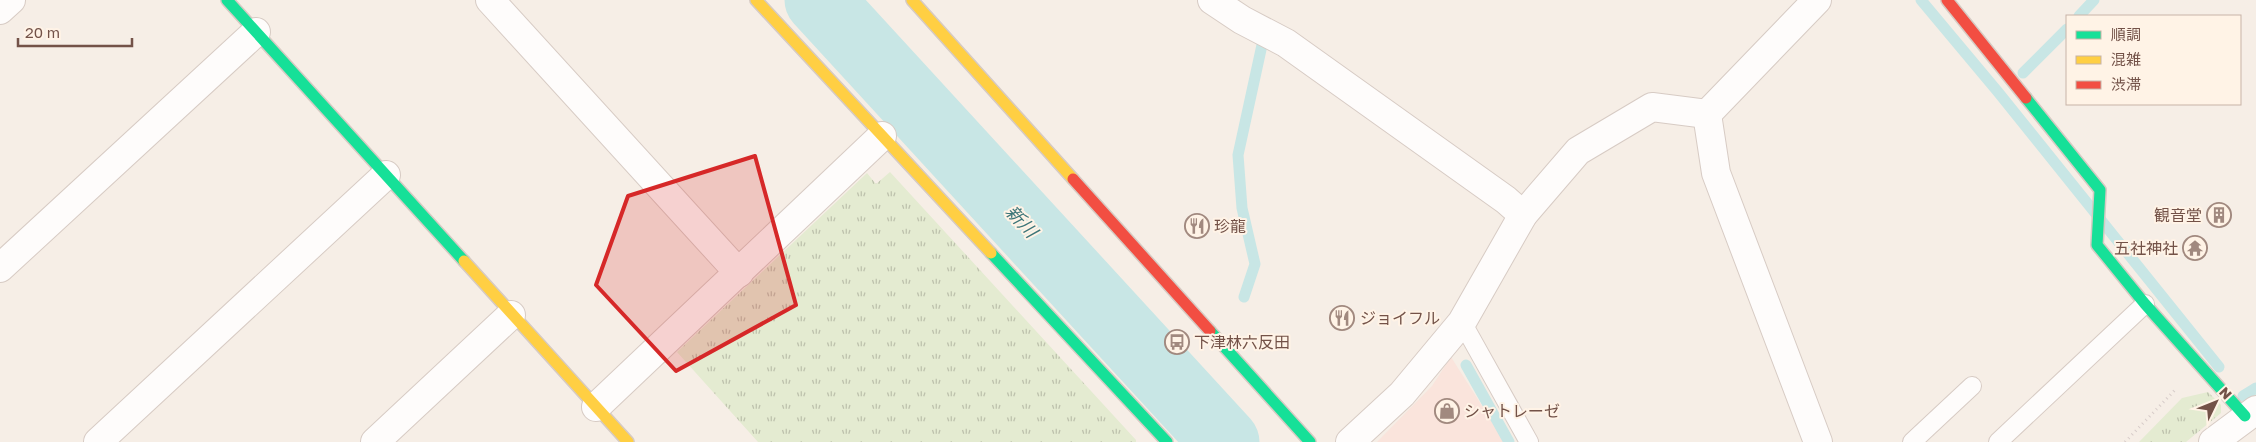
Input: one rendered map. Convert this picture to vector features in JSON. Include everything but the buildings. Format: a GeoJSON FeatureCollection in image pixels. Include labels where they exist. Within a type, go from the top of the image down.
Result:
{"type":"FeatureCollection","features":[{"type":"Feature","properties":{"kind":"street"},"geometry":{"type":"LineString","coordinates":[[0,10],[10,0]]}},
{"type":"Feature","properties":{"kind":"street"},"geometry":{"type":"LineString","coordinates":[[227,0],[628,442]]}},
{"type":"Feature","properties":{"kind":"street"},"geometry":{"type":"LineString","coordinates":[[490,0],[739,273]]}},
{"type":"Feature","properties":{"kind":"street"},"geometry":{"type":"LineString","coordinates":[[756,0],[1167,442]]}},
{"type":"Feature","properties":{"kind":"street"},"geometry":{"type":"LineString","coordinates":[[912,0],[1310,442]]}},
{"type":"Feature","properties":{"kind":"street"},"geometry":{"type":"LineString","coordinates":[[1212,0],[1242,20],[1286,43],[1506,200],[1523,215]]}},
{"type":"Feature","properties":{"kind":"street"},"geometry":{"type":"LineString","coordinates":[[1707,114],[1817,0]]}},
{"type":"Feature","properties":{"kind":"street"},"geometry":{"type":"LineString","coordinates":[[1947,0],[2100,190],[2097,244],[2145,304],[2202,367],[2252,412],[2213,442]]}},
{"type":"Feature","properties":{"kind":"street"},"geometry":{"type":"LineString","coordinates":[[0,268],[256,32]]}},
{"type":"Feature","properties":{"kind":"street"},"geometry":{"type":"LineString","coordinates":[[1350,442],[1402,394],[1462,322],[1523,215],[1578,151],[1652,107],[1707,114]]}},
{"type":"Feature","properties":{"kind":"street"},"geometry":{"type":"LineString","coordinates":[[1707,114],[1716,174],[1818,442]]}},
{"type":"Feature","properties":{"kind":"street"},"geometry":{"type":"LineString","coordinates":[[596,407],[882,136]]}},
{"type":"Feature","properties":{"kind":"street"},"geometry":{"type":"LineString","coordinates":[[98,442],[386,175]]}},
{"type":"Feature","properties":{"kind":"street"},"geometry":{"type":"LineString","coordinates":[[375,442],[511,315]]}},
{"type":"Feature","properties":{"kind":"lane"},"geometry":{"type":"LineString","coordinates":[[1998,442],[2145,304]]}},
{"type":"Feature","properties":{"kind":"lane"},"geometry":{"type":"LineString","coordinates":[[1462,322],[1529,442]]}},
{"type":"Feature","properties":{"kind":"lane"},"geometry":{"type":"LineString","coordinates":[[1912,442],[1972,386]]}},
{"type":"Feature","properties":{"kind":"path"},"geometry":{"type":"LineString","coordinates":[[2125,442],[2179,387],[2202,367]]}},
{"type":"Feature","properties":{"kind":"highlighted area"},"geometry":{"type":"Polygon","coordinates":[[[755,156],[796,305],[676,371],[596,285],[628,196],[755,156]]]}},
{"type":"Feature","properties":{"kind":"shaded area","name":"シャトレーゼ"},"geometry":{"type":"Polygon","coordinates":[[[1451,357],[1505,442],[1377,442],[1432,386],[1451,357]]]}},
{"type":"Feature","properties":{"kind":"green space"},"geometry":{"type":"Polygon","coordinates":[[[890,172],[1136,442],[758,442],[677,352],[867,173],[876,184],[890,172]]]}},
{"type":"Feature","properties":{"kind":"green space"},"geometry":{"type":"Polygon","coordinates":[[[2208,392],[2221,405],[2221,413],[2186,442],[2139,442],[2182,398],[2208,392]]]}},
{"type":"Feature","properties":{"kind":"waterway","name":"新川"},"geometry":{"type":"LineString","coordinates":[[819,0],[1225,442]]}},
{"type":"Feature","properties":{"kind":"waterway"},"geometry":{"type":"LineString","coordinates":[[1921,0],[1998,92],[2219,367]]}},
{"type":"Feature","properties":{"kind":"waterway"},"geometry":{"type":"LineString","coordinates":[[2080,15],[2094,0]]}},
{"type":"Feature","properties":{"kind":"waterway"},"geometry":{"type":"LineString","coordinates":[[2023,73],[2066,30]]}},
{"type":"Feature","properties":{"kind":"waterway"},"geometry":{"type":"LineString","coordinates":[[1244,297],[1255,264],[1242,208],[1238,155],[1262,45]]}},
{"type":"Feature","properties":{"kind":"waterway"},"geometry":{"type":"LineString","coordinates":[[1466,365],[1509,442]]}},
{"type":"Feature","properties":{"kind":"waterway"},"geometry":{"type":"LineString","coordinates":[[2243,396],[2256,388]]}},
{"type":"Feature","properties":{"kind":"traffic: fast"},"geometry":{"type":"LineString","coordinates":[[227,0],[464,261]]}},
{"type":"Feature","properties":{"kind":"traffic: fast"},"geometry":{"type":"LineString","coordinates":[[2026,98],[2100,190],[2097,245],[2145,304],[2245,416]]}},
{"type":"Feature","properties":{"kind":"traffic: fast"},"geometry":{"type":"LineString","coordinates":[[991,253],[1167,442]]}},
{"type":"Feature","properties":{"kind":"traffic: fast"},"geometry":{"type":"LineString","coordinates":[[1210,331],[1310,442]]}},
{"type":"Feature","properties":{"kind":"traffic: slow"},"geometry":{"type":"LineString","coordinates":[[756,0],[991,253]]}},
{"type":"Feature","properties":{"kind":"traffic: slow"},"geometry":{"type":"LineString","coordinates":[[912,0],[1073,179]]}},
{"type":"Feature","properties":{"kind":"traffic: slow"},"geometry":{"type":"LineString","coordinates":[[464,261],[628,442]]}},
{"type":"Feature","properties":{"kind":"traffic: jam"},"geometry":{"type":"LineString","coordinates":[[1947,0],[2026,98]]}},
{"type":"Feature","properties":{"kind":"traffic: jam"},"geometry":{"type":"LineString","coordinates":[[1073,179],[1210,331]]}},
{"type":"Feature","properties":{"kind":"place","name":"観音堂"},"geometry":{"type":"Point","coordinates":[2219,215]}},
{"type":"Feature","properties":{"kind":"place","name":"珍龍"},"geometry":{"type":"Point","coordinates":[1197,226]}},
{"type":"Feature","properties":{"kind":"place","name":"五社神社"},"geometry":{"type":"Point","coordinates":[2195,248]}},
{"type":"Feature","properties":{"kind":"place","name":"ジョイフル"},"geometry":{"type":"Point","coordinates":[1342,318]}},
{"type":"Feature","properties":{"kind":"place","name":"下津林六反田"},"geometry":{"type":"Point","coordinates":[1177,342]}},
{"type":"Feature","properties":{"kind":"place","name":"シャトレーゼ"},"geometry":{"type":"Point","coordinates":[1447,411]}}]}
